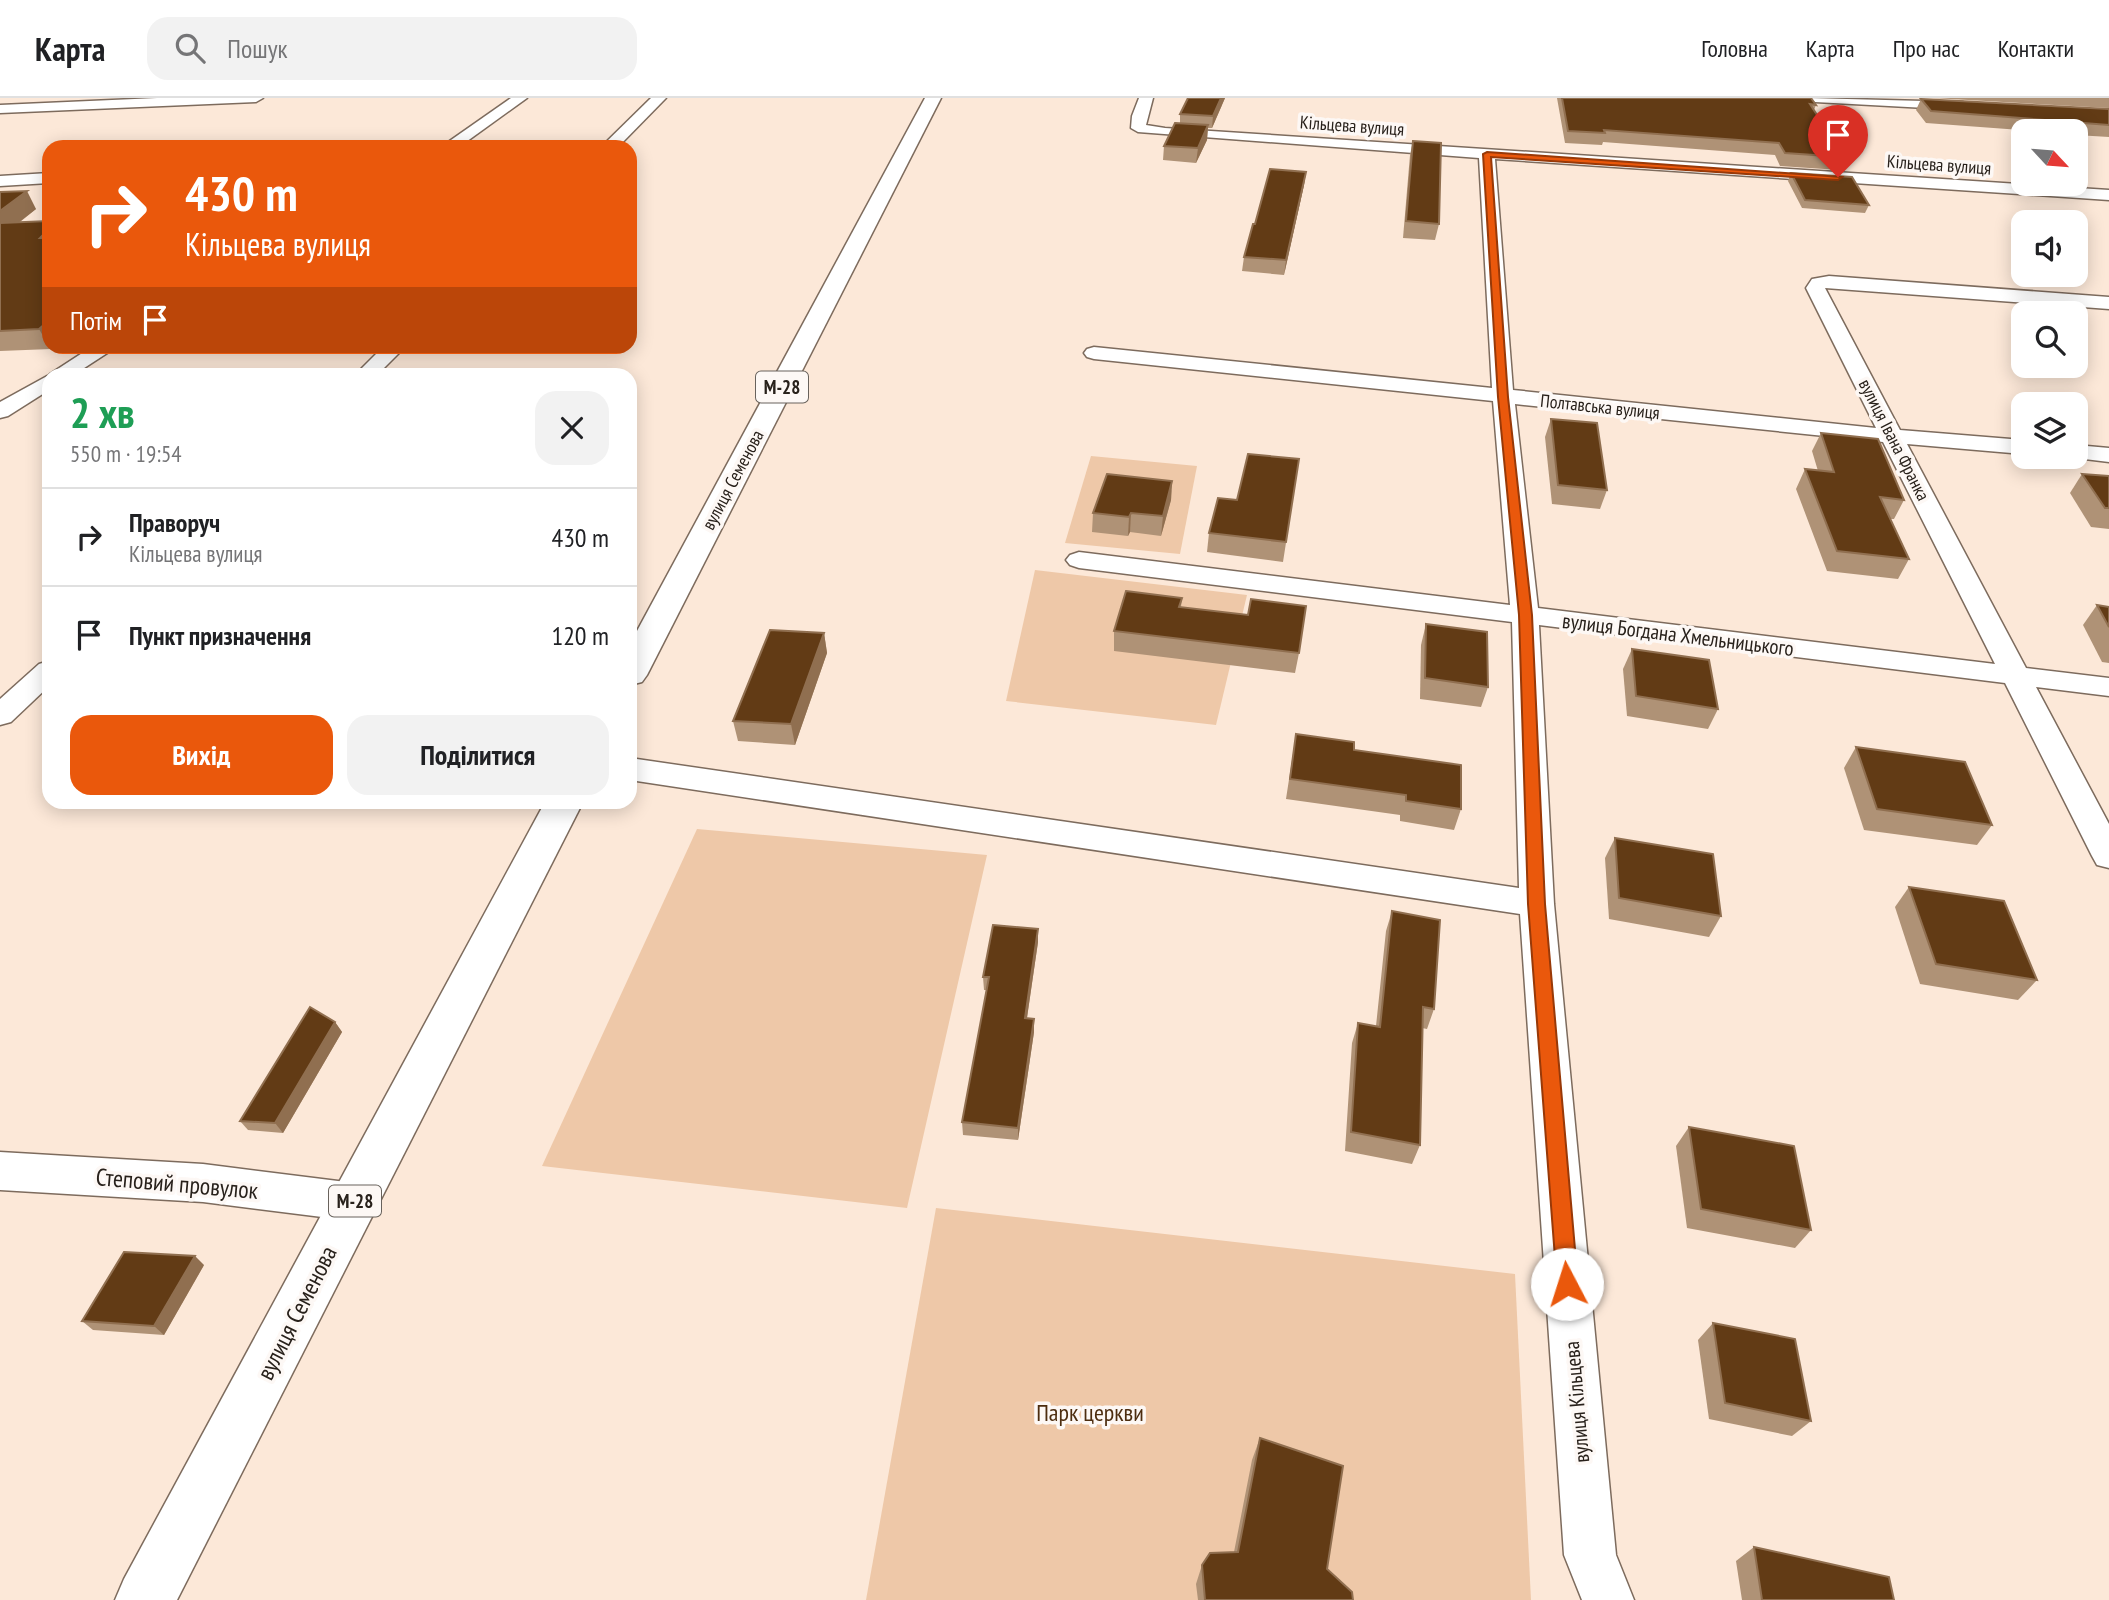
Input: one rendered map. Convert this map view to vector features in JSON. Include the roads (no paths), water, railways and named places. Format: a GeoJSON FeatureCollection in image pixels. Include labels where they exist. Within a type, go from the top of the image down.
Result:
{"type":"FeatureCollection","features":[{"type":"Feature","properties":{"kind":"highway","name":"вулиця Семенова"},"geometry":{"type":"LineString","coordinates":[[637,663],[933,98]]}},
{"type":"Feature","properties":{"kind":"highway","name":"вулиця Семенова"},"geometry":{"type":"LineString","coordinates":[[145,1600],[560,809]]}},
{"type":"Feature","properties":{"kind":"street"},"geometry":{"type":"LineString","coordinates":[[0,109],[256,98]]}},
{"type":"Feature","properties":{"kind":"street"},"geometry":{"type":"LineString","coordinates":[[459,140],[520,98]]}},
{"type":"Feature","properties":{"kind":"street"},"geometry":{"type":"LineString","coordinates":[[616,140],[659,98]]}},
{"type":"Feature","properties":{"kind":"street","name":"Кільцева вулиця"},"geometry":{"type":"LineString","coordinates":[[1146,98],[1139,116],[1138,128],[2109,195]]}},
{"type":"Feature","properties":{"kind":"street"},"geometry":{"type":"LineString","coordinates":[[1815,98],[1980,107]]}},
{"type":"Feature","properties":{"kind":"street","name":"вулиця Кільцева"},"geometry":{"type":"LineString","coordinates":[[1487,154],[1503,397],[1525,615],[1536,904],[1590,1555],[1608,1600]]}},
{"type":"Feature","properties":{"kind":"street"},"geometry":{"type":"LineString","coordinates":[[0,181],[42,178]]}},
{"type":"Feature","properties":{"kind":"street","name":"вулиця Івана Франка"},"geometry":{"type":"LineString","coordinates":[[2109,303],[1819,283],[1815,288],[2109,856]]}},
{"type":"Feature","properties":{"kind":"street","name":"Полтавська вулиця"},"geometry":{"type":"LineString","coordinates":[[1094,353],[1503,397],[2011,446]]}},
{"type":"Feature","properties":{"kind":"street"},"geometry":{"type":"LineString","coordinates":[[71,368],[95,354]]}},
{"type":"Feature","properties":{"kind":"street"},"geometry":{"type":"LineString","coordinates":[[372,368],[387,354]]}},
{"type":"Feature","properties":{"kind":"street"},"geometry":{"type":"LineString","coordinates":[[0,392],[41,386]]}},
{"type":"Feature","properties":{"kind":"street"},"geometry":{"type":"LineString","coordinates":[[0,411],[41,386]]}},
{"type":"Feature","properties":{"kind":"street"},"geometry":{"type":"LineString","coordinates":[[2088,453],[2109,455]]}},
{"type":"Feature","properties":{"kind":"street","name":"вулиця Богдана Хмельницького"},"geometry":{"type":"LineString","coordinates":[[1079,559],[2109,688]]}},
{"type":"Feature","properties":{"kind":"street"},"geometry":{"type":"LineString","coordinates":[[0,715],[42,676]]}},
{"type":"Feature","properties":{"kind":"street"},"geometry":{"type":"LineString","coordinates":[[637,770],[1536,904]]}},
{"type":"Feature","properties":{"kind":"street","name":"Степовий провулок"},"geometry":{"type":"LineString","coordinates":[[0,1171],[203,1183],[354,1202]]}},
{"type":"Feature","properties":{"kind":"park label","name":"Парк церкви"},"geometry":{"type":"Point","coordinates":[1090,1413]}}]}
